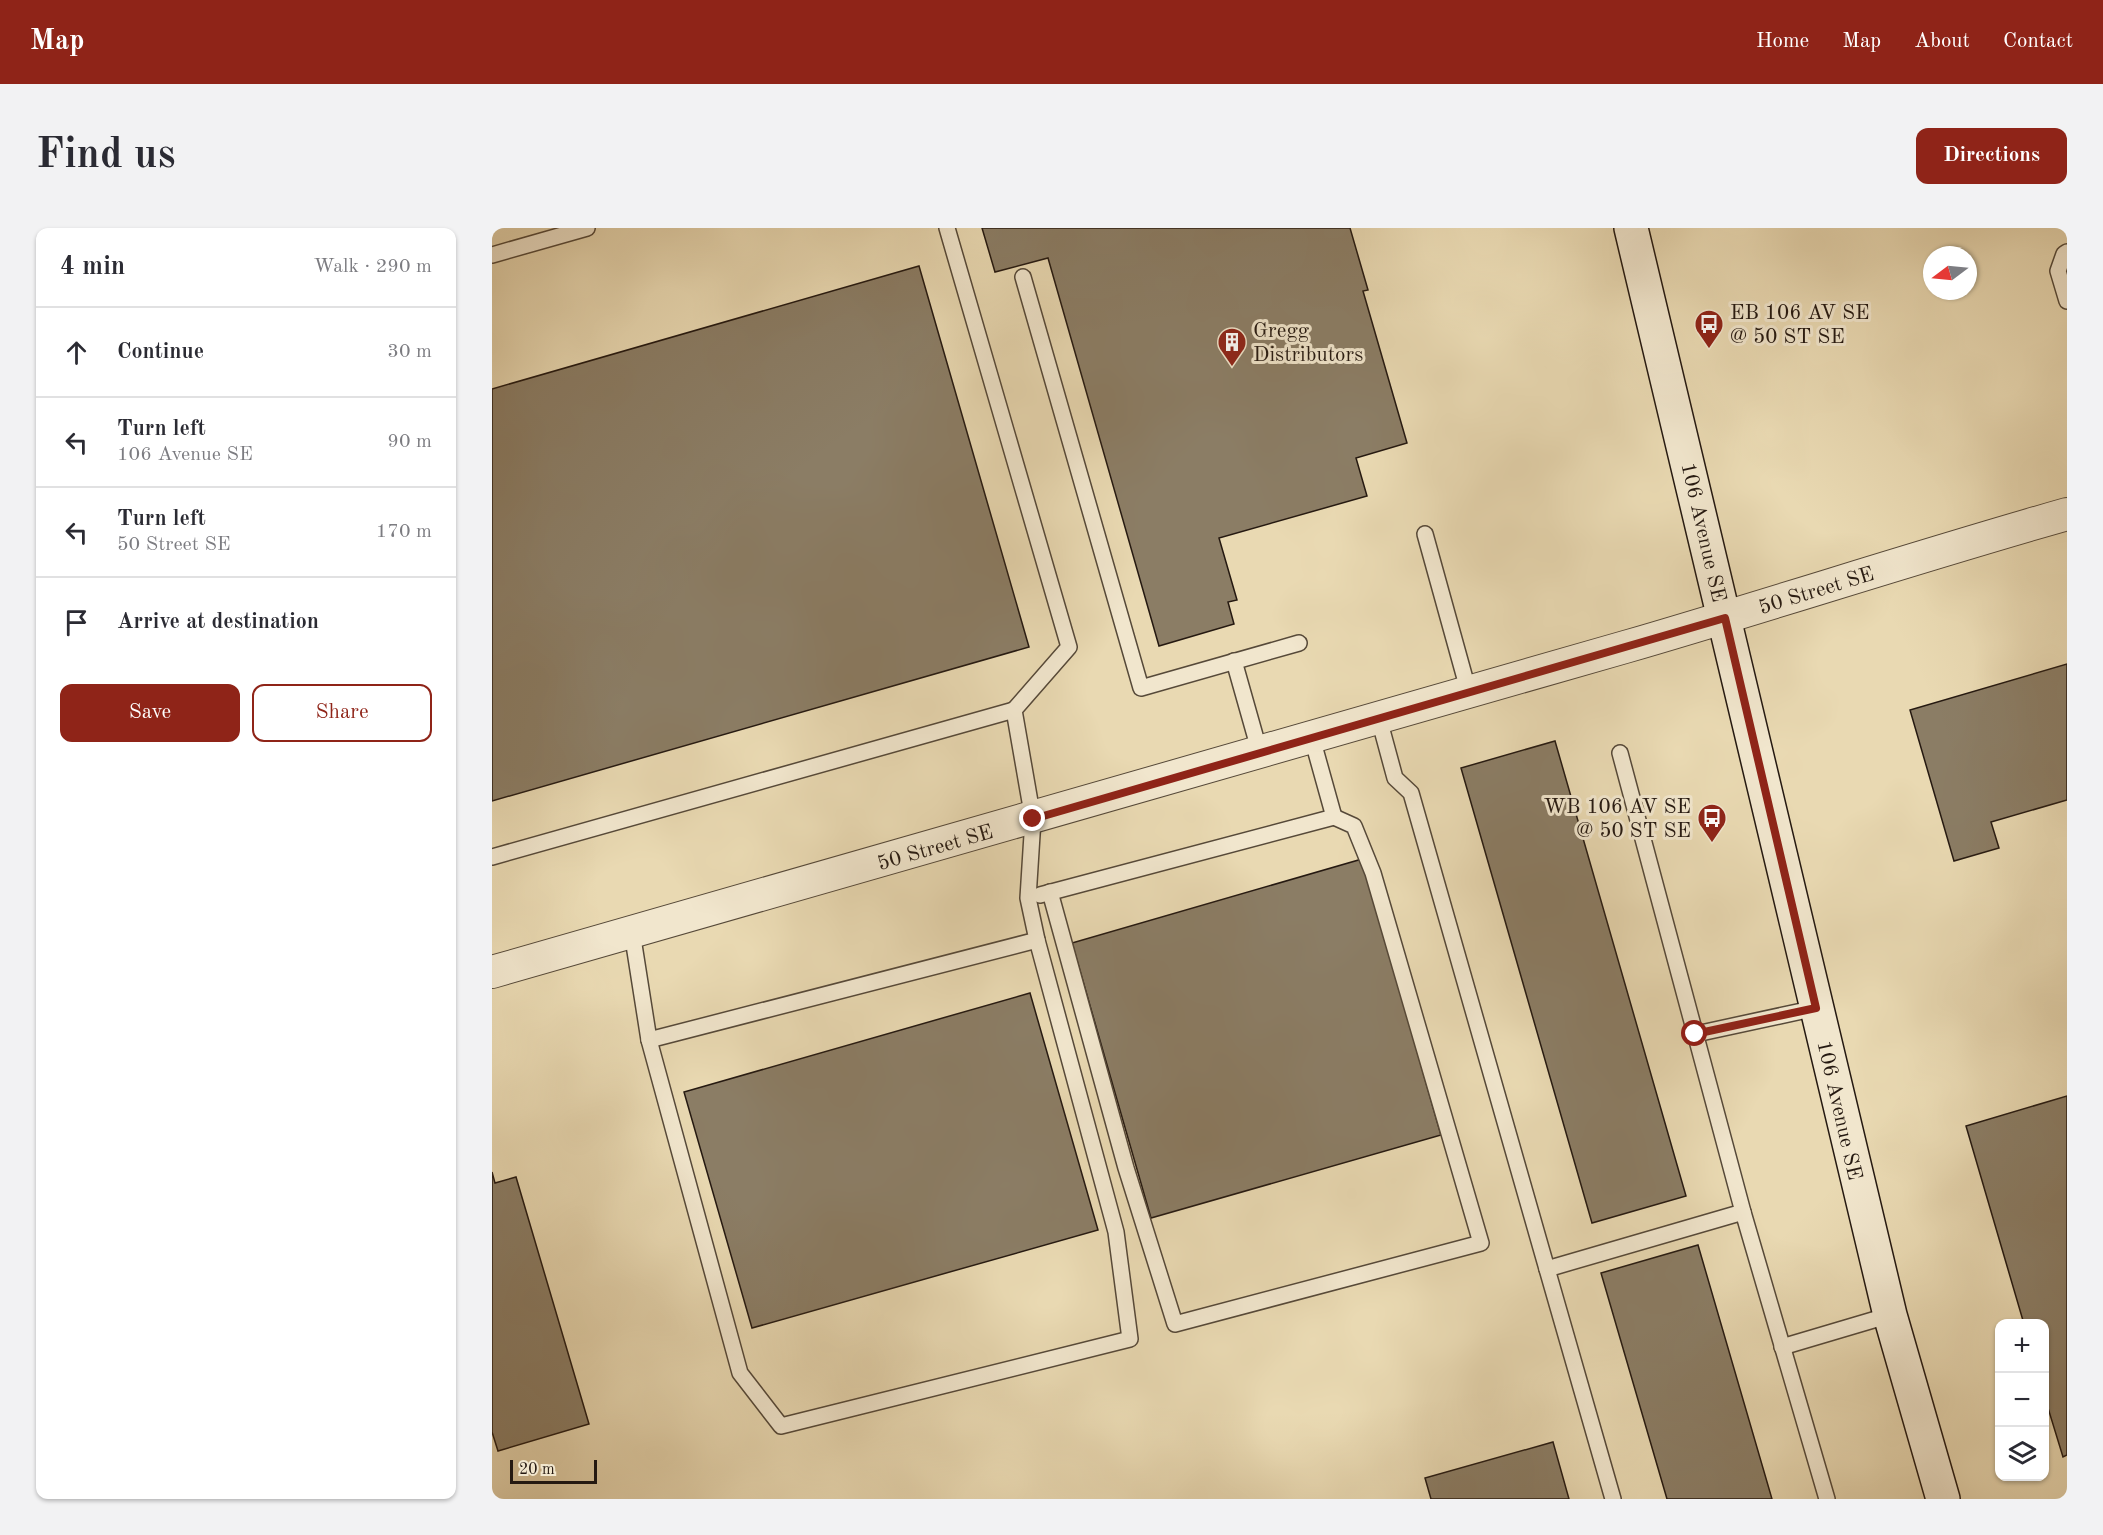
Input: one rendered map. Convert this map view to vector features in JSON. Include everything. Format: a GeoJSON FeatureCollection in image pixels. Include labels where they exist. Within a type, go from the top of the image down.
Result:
{"type":"FeatureCollection","features":[{"type":"Feature","properties":{"kind":"street","name":"106 Avenue SE"},"geometry":{"type":"LineString","coordinates":[[1631,228],[1890,1315],[1943,1499]]}},
{"type":"Feature","properties":{"kind":"street","name":"50 Street SE"},"geometry":{"type":"LineString","coordinates":[[492,972],[1469,693],[2067,514]]}},
{"type":"Feature","properties":{"kind":"lane"},"geometry":{"type":"LineString","coordinates":[[492,255],[587,228]]}},
{"type":"Feature","properties":{"kind":"lane"},"geometry":{"type":"LineString","coordinates":[[492,857],[1014,710],[1069,647],[947,228]]}},
{"type":"Feature","properties":{"kind":"lane"},"geometry":{"type":"LineString","coordinates":[[2067,252],[2064,254],[2058,271],[2067,301]]}},
{"type":"Feature","properties":{"kind":"lane"},"geometry":{"type":"LineString","coordinates":[[1023,277],[1140,688],[1299,643]]}},
{"type":"Feature","properties":{"kind":"lane"},"geometry":{"type":"LineString","coordinates":[[1425,534],[1469,693]]}},
{"type":"Feature","properties":{"kind":"lane"},"geometry":{"type":"LineString","coordinates":[[1234,661],[1260,753]]}},
{"type":"Feature","properties":{"kind":"lane"},"geometry":{"type":"LineString","coordinates":[[632,932],[649,1040],[740,1373],[781,1426],[1130,1339],[1116,1232],[1037,940],[1028,898],[1033,819],[1014,710]]}},
{"type":"Feature","properties":{"kind":"lane"},"geometry":{"type":"LineString","coordinates":[[1379,719],[1395,778],[1411,793],[1613,1499]]}},
{"type":"Feature","properties":{"kind":"lane"},"geometry":{"type":"LineString","coordinates":[[1312,738],[1334,817]]}},
{"type":"Feature","properties":{"kind":"lane"},"geometry":{"type":"LineString","coordinates":[[1620,753],[1743,1212],[1827,1499]]}},
{"type":"Feature","properties":{"kind":"lane"},"geometry":{"type":"LineString","coordinates":[[1028,898],[1050,892],[1334,817],[1354,825],[1374,873],[1481,1243],[1174,1324],[1126,1168],[1050,892]]}},
{"type":"Feature","properties":{"kind":"lane"},"geometry":{"type":"LineString","coordinates":[[649,1040],[1037,940]]}},
{"type":"Feature","properties":{"kind":"lane"},"geometry":{"type":"LineString","coordinates":[[1695,1034],[1816,1008]]}},
{"type":"Feature","properties":{"kind":"lane"},"geometry":{"type":"LineString","coordinates":[[1546,1269],[1743,1212]]}},
{"type":"Feature","properties":{"kind":"lane"},"geometry":{"type":"LineString","coordinates":[[1782,1347],[1890,1315]]}},
{"type":"Feature","properties":{"kind":"building","name":"Gregg Distributors"},"geometry":{"type":"Polygon","coordinates":[[[982,228],[1350,228],[1368,290],[1363,291],[1407,443],[1356,458],[1367,496],[1219,538],[1237,600],[1228,602],[1234,624],[1159,646],[1048,258],[995,272],[982,228]]]}},
{"type":"Feature","properties":{"kind":"building"},"geometry":{"type":"Polygon","coordinates":[[[919,266],[1029,647],[492,801],[492,389],[919,266]]]}},
{"type":"Feature","properties":{"kind":"building"},"geometry":{"type":"Polygon","coordinates":[[[2067,664],[2067,800],[1991,822],[1999,848],[1954,861],[1910,710],[2067,664]]]}},
{"type":"Feature","properties":{"kind":"building"},"geometry":{"type":"Polygon","coordinates":[[[1555,741],[1686,1196],[1592,1223],[1461,768],[1555,741]]]}},
{"type":"Feature","properties":{"kind":"building"},"geometry":{"type":"Polygon","coordinates":[[[1362,859],[1441,1135],[1151,1218],[1072,943],[1362,859]]]}},
{"type":"Feature","properties":{"kind":"building"},"geometry":{"type":"Polygon","coordinates":[[[1030,993],[1098,1230],[752,1328],[684,1092],[1030,993]]]}},
{"type":"Feature","properties":{"kind":"building"},"geometry":{"type":"Polygon","coordinates":[[[2067,1096],[2067,1455],[2063,1457],[2049,1411],[2049,1319],[2023,1319],[1966,1126],[2067,1096]]]}},
{"type":"Feature","properties":{"kind":"building"},"geometry":{"type":"Polygon","coordinates":[[[492,1172],[495,1183],[516,1177],[589,1424],[498,1451],[492,1432],[492,1172]]]}},
{"type":"Feature","properties":{"kind":"building"},"geometry":{"type":"Polygon","coordinates":[[[1698,1245],[1772,1499],[1667,1499],[1601,1273],[1698,1245]]]}},
{"type":"Feature","properties":{"kind":"building"},"geometry":{"type":"Polygon","coordinates":[[[1553,1442],[1569,1499],[1431,1499],[1425,1478],[1553,1442]]]}},
{"type":"Feature","properties":{"kind":"place","name":"EB 106 AV SE @ 50 ST SE"},"geometry":{"type":"Point","coordinates":[1709,350]}},
{"type":"Feature","properties":{"kind":"place","name":"Gregg Distributors"},"geometry":{"type":"Point","coordinates":[1232,368]}},
{"type":"Feature","properties":{"kind":"place","name":"WB 106 AV SE @ 50 ST SE"},"geometry":{"type":"Point","coordinates":[1712,844]}},
{"type":"Feature","properties":{"kind":"route"},"geometry":{"type":"LineString","coordinates":[[1033,819],[1725,618],[1816,1008],[1695,1034]]}}]}
